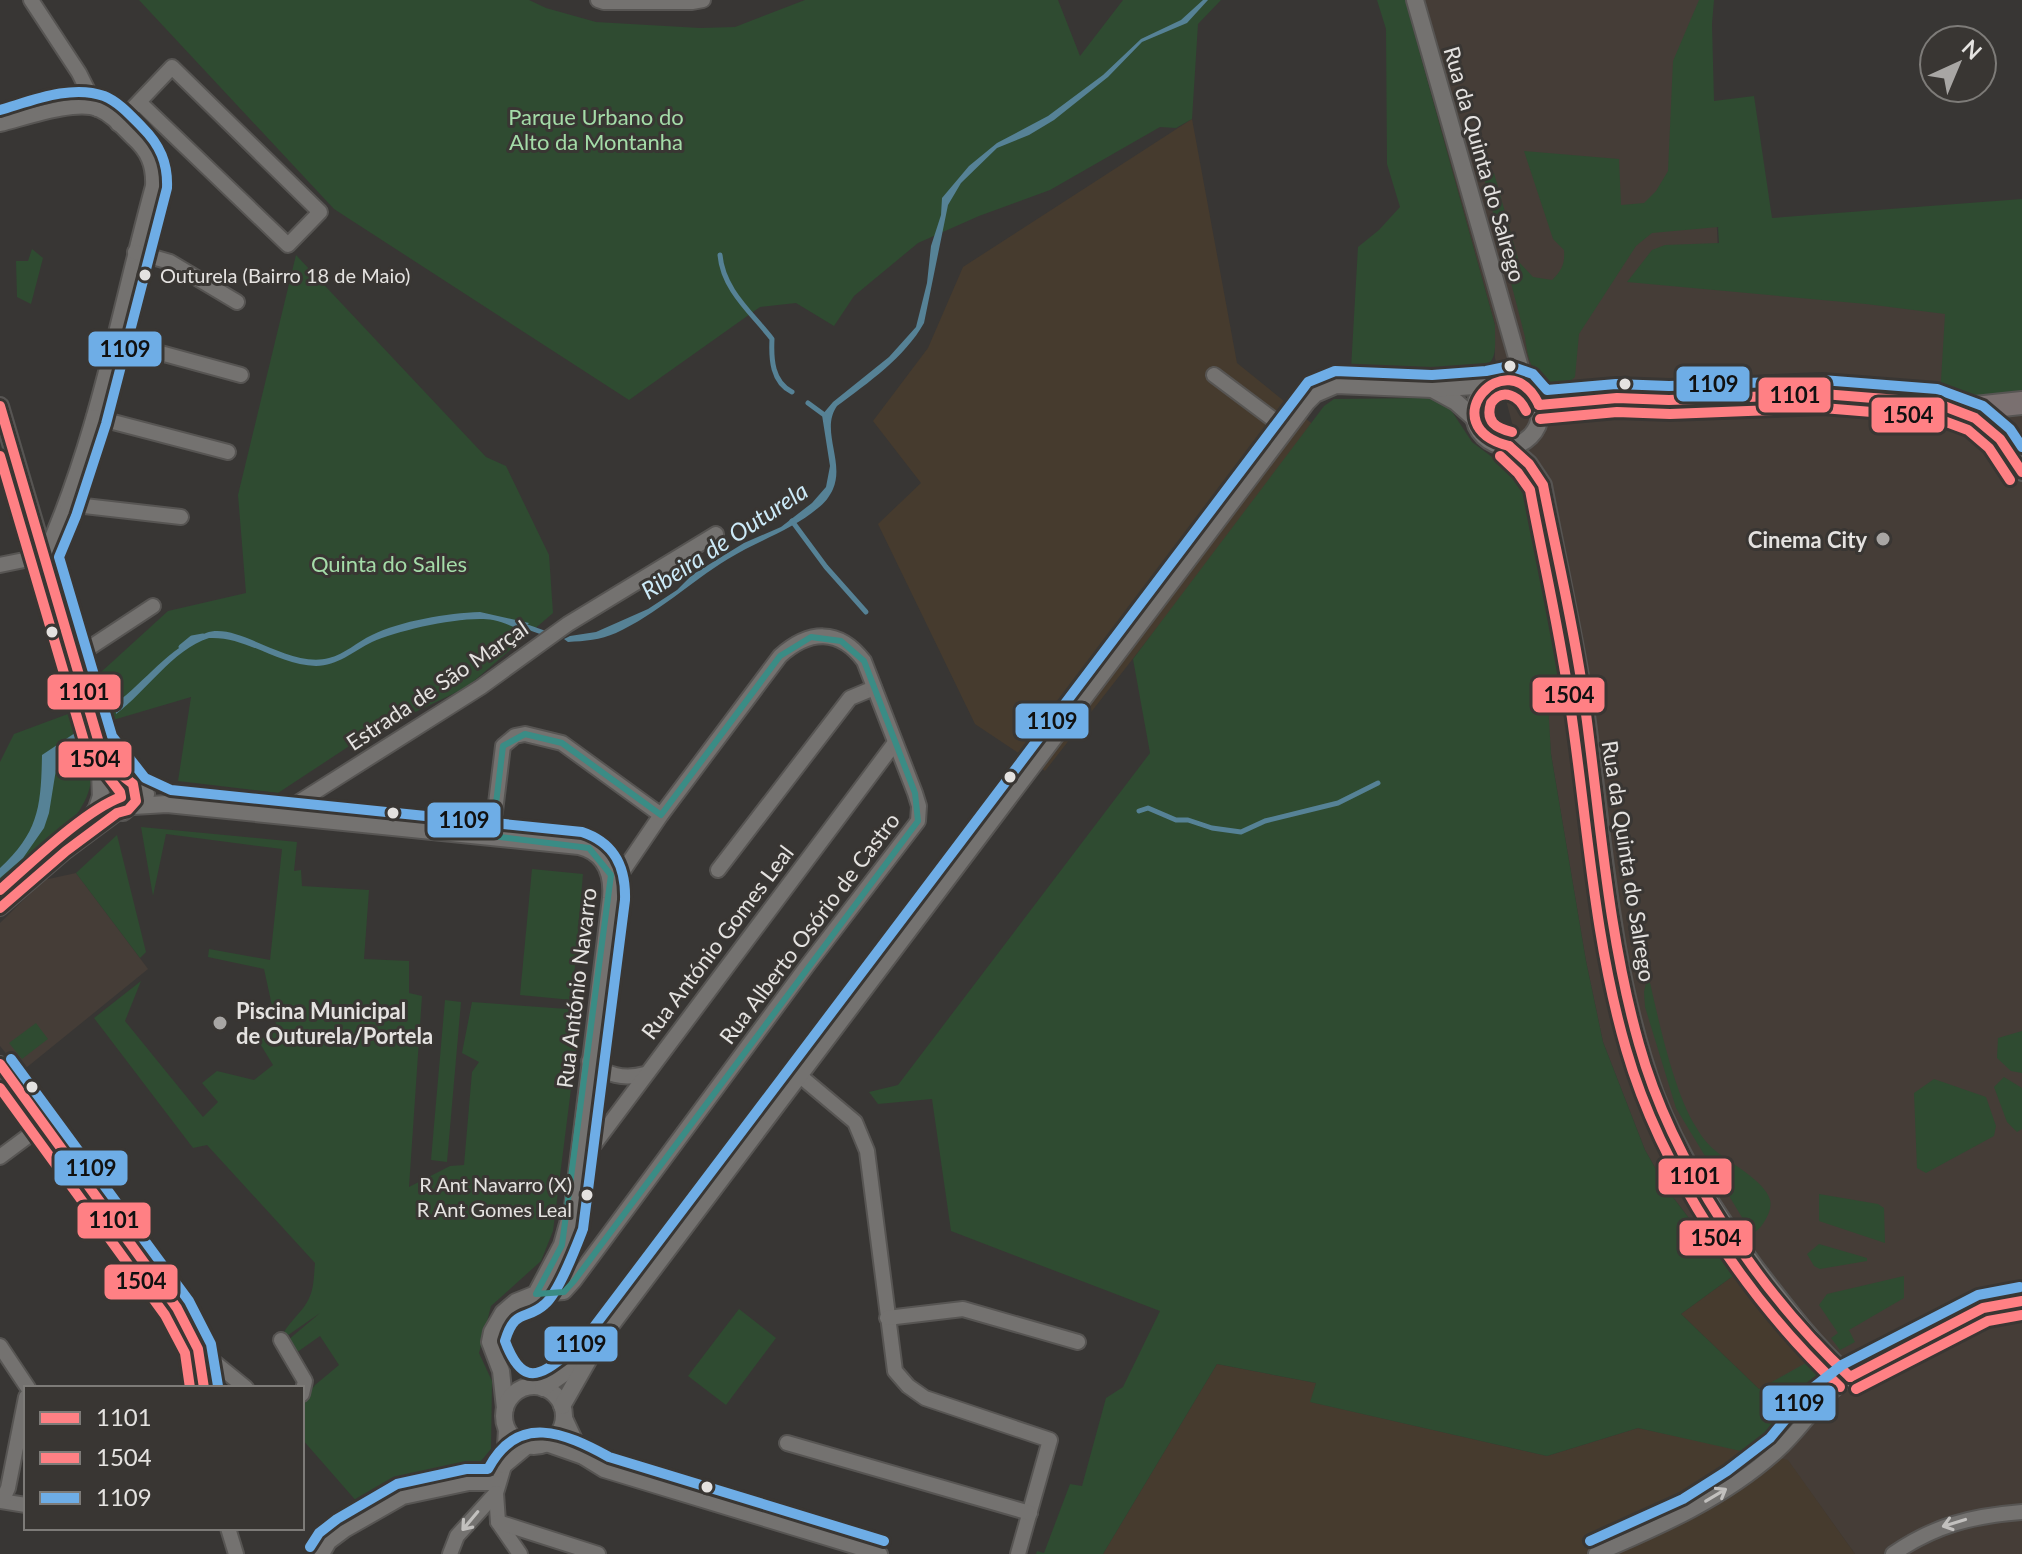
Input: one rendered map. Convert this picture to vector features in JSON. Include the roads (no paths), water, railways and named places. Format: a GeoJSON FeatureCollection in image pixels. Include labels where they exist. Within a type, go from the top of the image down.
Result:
{"type":"FeatureCollection","features":[{"type":"Feature","properties":{"kind":"highway"},"geometry":{"type":"LineString","coordinates":[[1949,407],[1975,408],[2022,403]]}},
{"type":"Feature","properties":{"kind":"street"},"geometry":{"type":"LineString","coordinates":[[31,0],[79,73],[97,109]]}},
{"type":"Feature","properties":{"kind":"street"},"geometry":{"type":"LineString","coordinates":[[598,0],[703,0]]}},
{"type":"Feature","properties":{"kind":"street","name":"Rua da Quinta do Salrego"},"geometry":{"type":"LineString","coordinates":[[1415,0],[1525,385]]}},
{"type":"Feature","properties":{"kind":"street"},"geometry":{"type":"LineString","coordinates":[[118,124],[172,67],[320,212],[288,245],[139,102]]}},
{"type":"Feature","properties":{"kind":"street"},"geometry":{"type":"LineString","coordinates":[[0,124],[70,108],[84,106],[97,109],[118,124],[148,155],[154,172],[94,417],[67,504],[44,556]]}},
{"type":"Feature","properties":{"kind":"street"},"geometry":{"type":"LineString","coordinates":[[135,252],[170,262],[237,302]]}},
{"type":"Feature","properties":{"kind":"street"},"geometry":{"type":"LineString","coordinates":[[113,340],[241,375]]}},
{"type":"Feature","properties":{"kind":"street","name":"Rua da Quinta do Salrego"},"geometry":{"type":"LineString","coordinates":[[1494,383],[1511,341]]}},
{"type":"Feature","properties":{"kind":"street"},"geometry":{"type":"LineString","coordinates":[[1214,375],[1286,429]]}},
{"type":"Feature","properties":{"kind":"street"},"geometry":{"type":"LineString","coordinates":[[546,1444],[559,1433],[563,1411],[591,1354],[1315,394],[1336,385],[1432,389],[1509,380],[1525,385],[1539,405],[1537,428],[1521,443],[1509,446],[1490,442],[1477,428],[1474,418],[1476,400],[1494,383]]}},
{"type":"Feature","properties":{"kind":"street"},"geometry":{"type":"LineString","coordinates":[[1432,389],[1456,402],[1474,418]]}},
{"type":"Feature","properties":{"kind":"street"},"geometry":{"type":"LineString","coordinates":[[1539,405],[1617,398],[1669,400],[1823,394],[1936,403],[1975,418],[2000,439],[2022,472]]}},
{"type":"Feature","properties":{"kind":"street"},"geometry":{"type":"LineString","coordinates":[[0,406],[99,743],[127,796]]}},
{"type":"Feature","properties":{"kind":"street"},"geometry":{"type":"LineString","coordinates":[[94,417],[228,452]]}},
{"type":"Feature","properties":{"kind":"street","name":"Rua da Quinta do Salrego"},"geometry":{"type":"LineString","coordinates":[[1509,446],[1529,464],[1543,485],[1583,694],[1617,956],[1656,1096],[1688,1165],[1744,1252],[1782,1304],[1850,1377]]}},
{"type":"Feature","properties":{"kind":"street"},"geometry":{"type":"LineString","coordinates":[[67,504],[181,517]]}},
{"type":"Feature","properties":{"kind":"street","name":"Estrada de São Marçal"},"geometry":{"type":"LineString","coordinates":[[280,814],[481,687],[568,624],[716,534]]}},
{"type":"Feature","properties":{"kind":"street"},"geometry":{"type":"LineString","coordinates":[[0,565],[44,556]]}},
{"type":"Feature","properties":{"kind":"street"},"geometry":{"type":"LineString","coordinates":[[74,658],[153,606]]}},
{"type":"Feature","properties":{"kind":"street","name":"Rua Alberto Osório de Castro"},"geometry":{"type":"LineString","coordinates":[[536,1294],[564,1292],[574,1281],[807,966],[912,831],[920,815],[919,806],[864,661],[849,646],[832,637],[811,637],[800,641],[780,656],[661,815],[612,887]]}},
{"type":"Feature","properties":{"kind":"street"},"geometry":{"type":"LineString","coordinates":[[718,870],[850,698],[874,688]]}},
{"type":"Feature","properties":{"kind":"street"},"geometry":{"type":"LineString","coordinates":[[492,836],[503,746],[515,736],[525,734],[562,743],[661,815]]}},
{"type":"Feature","properties":{"kind":"street"},"geometry":{"type":"LineString","coordinates":[[99,743],[104,804],[127,796]]}},
{"type":"Feature","properties":{"kind":"street","name":"Rua António Gomes Leal"},"geometry":{"type":"LineString","coordinates":[[576,1168],[894,744]]}},
{"type":"Feature","properties":{"kind":"street"},"geometry":{"type":"LineString","coordinates":[[66,851],[88,822],[108,780],[127,796],[167,804],[280,814]]}},
{"type":"Feature","properties":{"kind":"street"},"geometry":{"type":"LineString","coordinates":[[0,908],[127,796]]}},
{"type":"Feature","properties":{"kind":"street","name":"Rua António Navarro"},"geometry":{"type":"LineString","coordinates":[[280,814],[589,848],[605,862],[612,887],[569,1226],[536,1294],[516,1302],[496,1322],[490,1342],[501,1371],[505,1408]]}},
{"type":"Feature","properties":{"kind":"street"},"geometry":{"type":"LineString","coordinates":[[589,1061],[625,1078],[645,1074]]}},
{"type":"Feature","properties":{"kind":"street"},"geometry":{"type":"LineString","coordinates":[[1,1067],[177,1308],[198,1349],[204,1386]]}},
{"type":"Feature","properties":{"kind":"street"},"geometry":{"type":"LineString","coordinates":[[799,1075],[855,1122],[867,1151],[895,1371],[908,1386],[925,1398],[1050,1440],[1018,1554]]}},
{"type":"Feature","properties":{"kind":"street"},"geometry":{"type":"LineString","coordinates":[[0,1157],[43,1125]]}},
{"type":"Feature","properties":{"kind":"street"},"geometry":{"type":"LineString","coordinates":[[1596,1554],[1690,1511],[1735,1483],[1780,1448],[1819,1401],[1850,1377],[1983,1308],[2022,1301]]}},
{"type":"Feature","properties":{"kind":"street"},"geometry":{"type":"LineString","coordinates":[[887,1318],[963,1309],[1078,1342]]}},
{"type":"Feature","properties":{"kind":"street"},"geometry":{"type":"LineString","coordinates":[[281,1340],[305,1381],[304,1386]]}},
{"type":"Feature","properties":{"kind":"street"},"geometry":{"type":"LineString","coordinates":[[0,1346],[27,1386]]}},
{"type":"Feature","properties":{"kind":"street"},"geometry":{"type":"LineString","coordinates":[[198,1349],[244,1386]]}},
{"type":"Feature","properties":{"kind":"street"},"geometry":{"type":"LineString","coordinates":[[543,1388],[591,1354]]}},
{"type":"Feature","properties":{"kind":"street"},"geometry":{"type":"LineString","coordinates":[[501,1371],[524,1388]]}},
{"type":"Feature","properties":{"kind":"street"},"geometry":{"type":"LineString","coordinates":[[520,1554],[498,1522],[497,1488],[504,1466],[505,1408],[516,1392],[524,1388],[543,1388],[551,1392],[583,1457]]}},
{"type":"Feature","properties":{"kind":"street"},"geometry":{"type":"LineString","coordinates":[[24,1407],[8,1488],[1,1501],[24,1505]]}},
{"type":"Feature","properties":{"kind":"street"},"geometry":{"type":"LineString","coordinates":[[506,1428],[519,1442],[528,1446],[546,1444],[583,1457],[604,1470],[880,1554]]}},
{"type":"Feature","properties":{"kind":"street"},"geometry":{"type":"LineString","coordinates":[[787,1443],[1030,1513]]}},
{"type":"Feature","properties":{"kind":"street"},"geometry":{"type":"LineString","coordinates":[[504,1466],[528,1446]]}},
{"type":"Feature","properties":{"kind":"street"},"geometry":{"type":"LineString","coordinates":[[322,1554],[329,1542],[345,1530],[403,1497],[469,1483],[497,1488]]}},
{"type":"Feature","properties":{"kind":"street"},"geometry":{"type":"LineString","coordinates":[[450,1554],[457,1536],[497,1488]]}},
{"type":"Feature","properties":{"kind":"street"},"geometry":{"type":"LineString","coordinates":[[1893,1554],[1918,1537],[1953,1523],[1990,1514],[2022,1512]]}},
{"type":"Feature","properties":{"kind":"street"},"geometry":{"type":"LineString","coordinates":[[498,1522],[598,1554]]}},
{"type":"Feature","properties":{"kind":"street"},"geometry":{"type":"LineString","coordinates":[[229,1530],[236,1554]]}},
{"type":"Feature","properties":{"kind":"water"},"geometry":{"type":"Polygon","coordinates":[[[1203,0],[1208,0],[1187,23],[1142,42],[1108,77],[1054,120],[1029,135],[997,148],[961,183],[948,205],[924,323],[896,358],[837,406],[832,415],[836,479],[832,492],[822,504],[797,523],[728,559],[659,608],[616,633],[598,639],[568,642],[564,639],[596,632],[648,609],[677,590],[692,575],[744,543],[781,527],[812,503],[826,487],[830,466],[822,415],[833,402],[889,357],[916,327],[942,198],[969,166],[997,143],[1048,116],[1103,75],[1141,39],[1181,20],[1203,0]]]}},
{"type":"Feature","properties":{"kind":"water"},"geometry":{"type":"Polygon","coordinates":[[[480,612],[529,623],[522,630],[481,619],[415,628],[372,642],[338,661],[316,666],[288,661],[236,641],[209,638],[171,661],[116,714],[115,704],[180,647],[206,633],[233,633],[281,652],[313,660],[335,656],[372,635],[396,626],[439,616],[480,612]]]}},
{"type":"Feature","properties":{"kind":"water"},"geometry":{"type":"Polygon","coordinates":[[[81,729],[82,737],[58,757],[44,828],[23,858],[0,878],[0,868],[23,842],[35,817],[39,804],[42,755],[81,729]]]}},
{"type":"Feature","properties":{"kind":"waterway"},"geometry":{"type":"LineString","coordinates":[[720,255],[732,290],[772,339],[777,376],[792,392]]}},
{"type":"Feature","properties":{"kind":"waterway"},"geometry":{"type":"LineString","coordinates":[[808,403],[823,414]]}},
{"type":"Feature","properties":{"kind":"waterway"},"geometry":{"type":"LineString","coordinates":[[792,521],[826,567],[866,612]]}},
{"type":"Feature","properties":{"kind":"waterway","name":"Ribeira de Outurela"},"geometry":{"type":"LineString","coordinates":[[522,625],[547,634]]}},
{"type":"Feature","properties":{"kind":"waterway","name":"Ribeira de Outurela"},"geometry":{"type":"LineString","coordinates":[[181,647],[192,638],[203,636]]}},
{"type":"Feature","properties":{"kind":"waterway"},"geometry":{"type":"LineString","coordinates":[[1139,811],[1148,808],[1176,820],[1241,832],[1265,821],[1338,803],[1378,783]]}},
{"type":"Feature","properties":{"kind":"place","name":"Outurela (Bairro 18 de Maio)"},"geometry":{"type":"Point","coordinates":[145,275]}},
{"type":"Feature","properties":{"kind":"place","name":"Cinema City"},"geometry":{"type":"Point","coordinates":[1883,539]}},
{"type":"Feature","properties":{"kind":"place","name":"Piscina Municipal de Outurela/Portela"},"geometry":{"type":"Point","coordinates":[220,1023]}},
{"type":"Feature","properties":{"kind":"place","name":"R Ant Navarro (X) R Ant Gomes Leal"},"geometry":{"type":"Point","coordinates":[587,1195]}},
{"type":"Feature","properties":{"kind":"park label","name":"Parque Urbano do Alto da Montanha"},"geometry":{"type":"Point","coordinates":[596,128]}},
{"type":"Feature","properties":{"kind":"park label","name":"Quinta do Salles"},"geometry":{"type":"Point","coordinates":[389,563]}}]}
